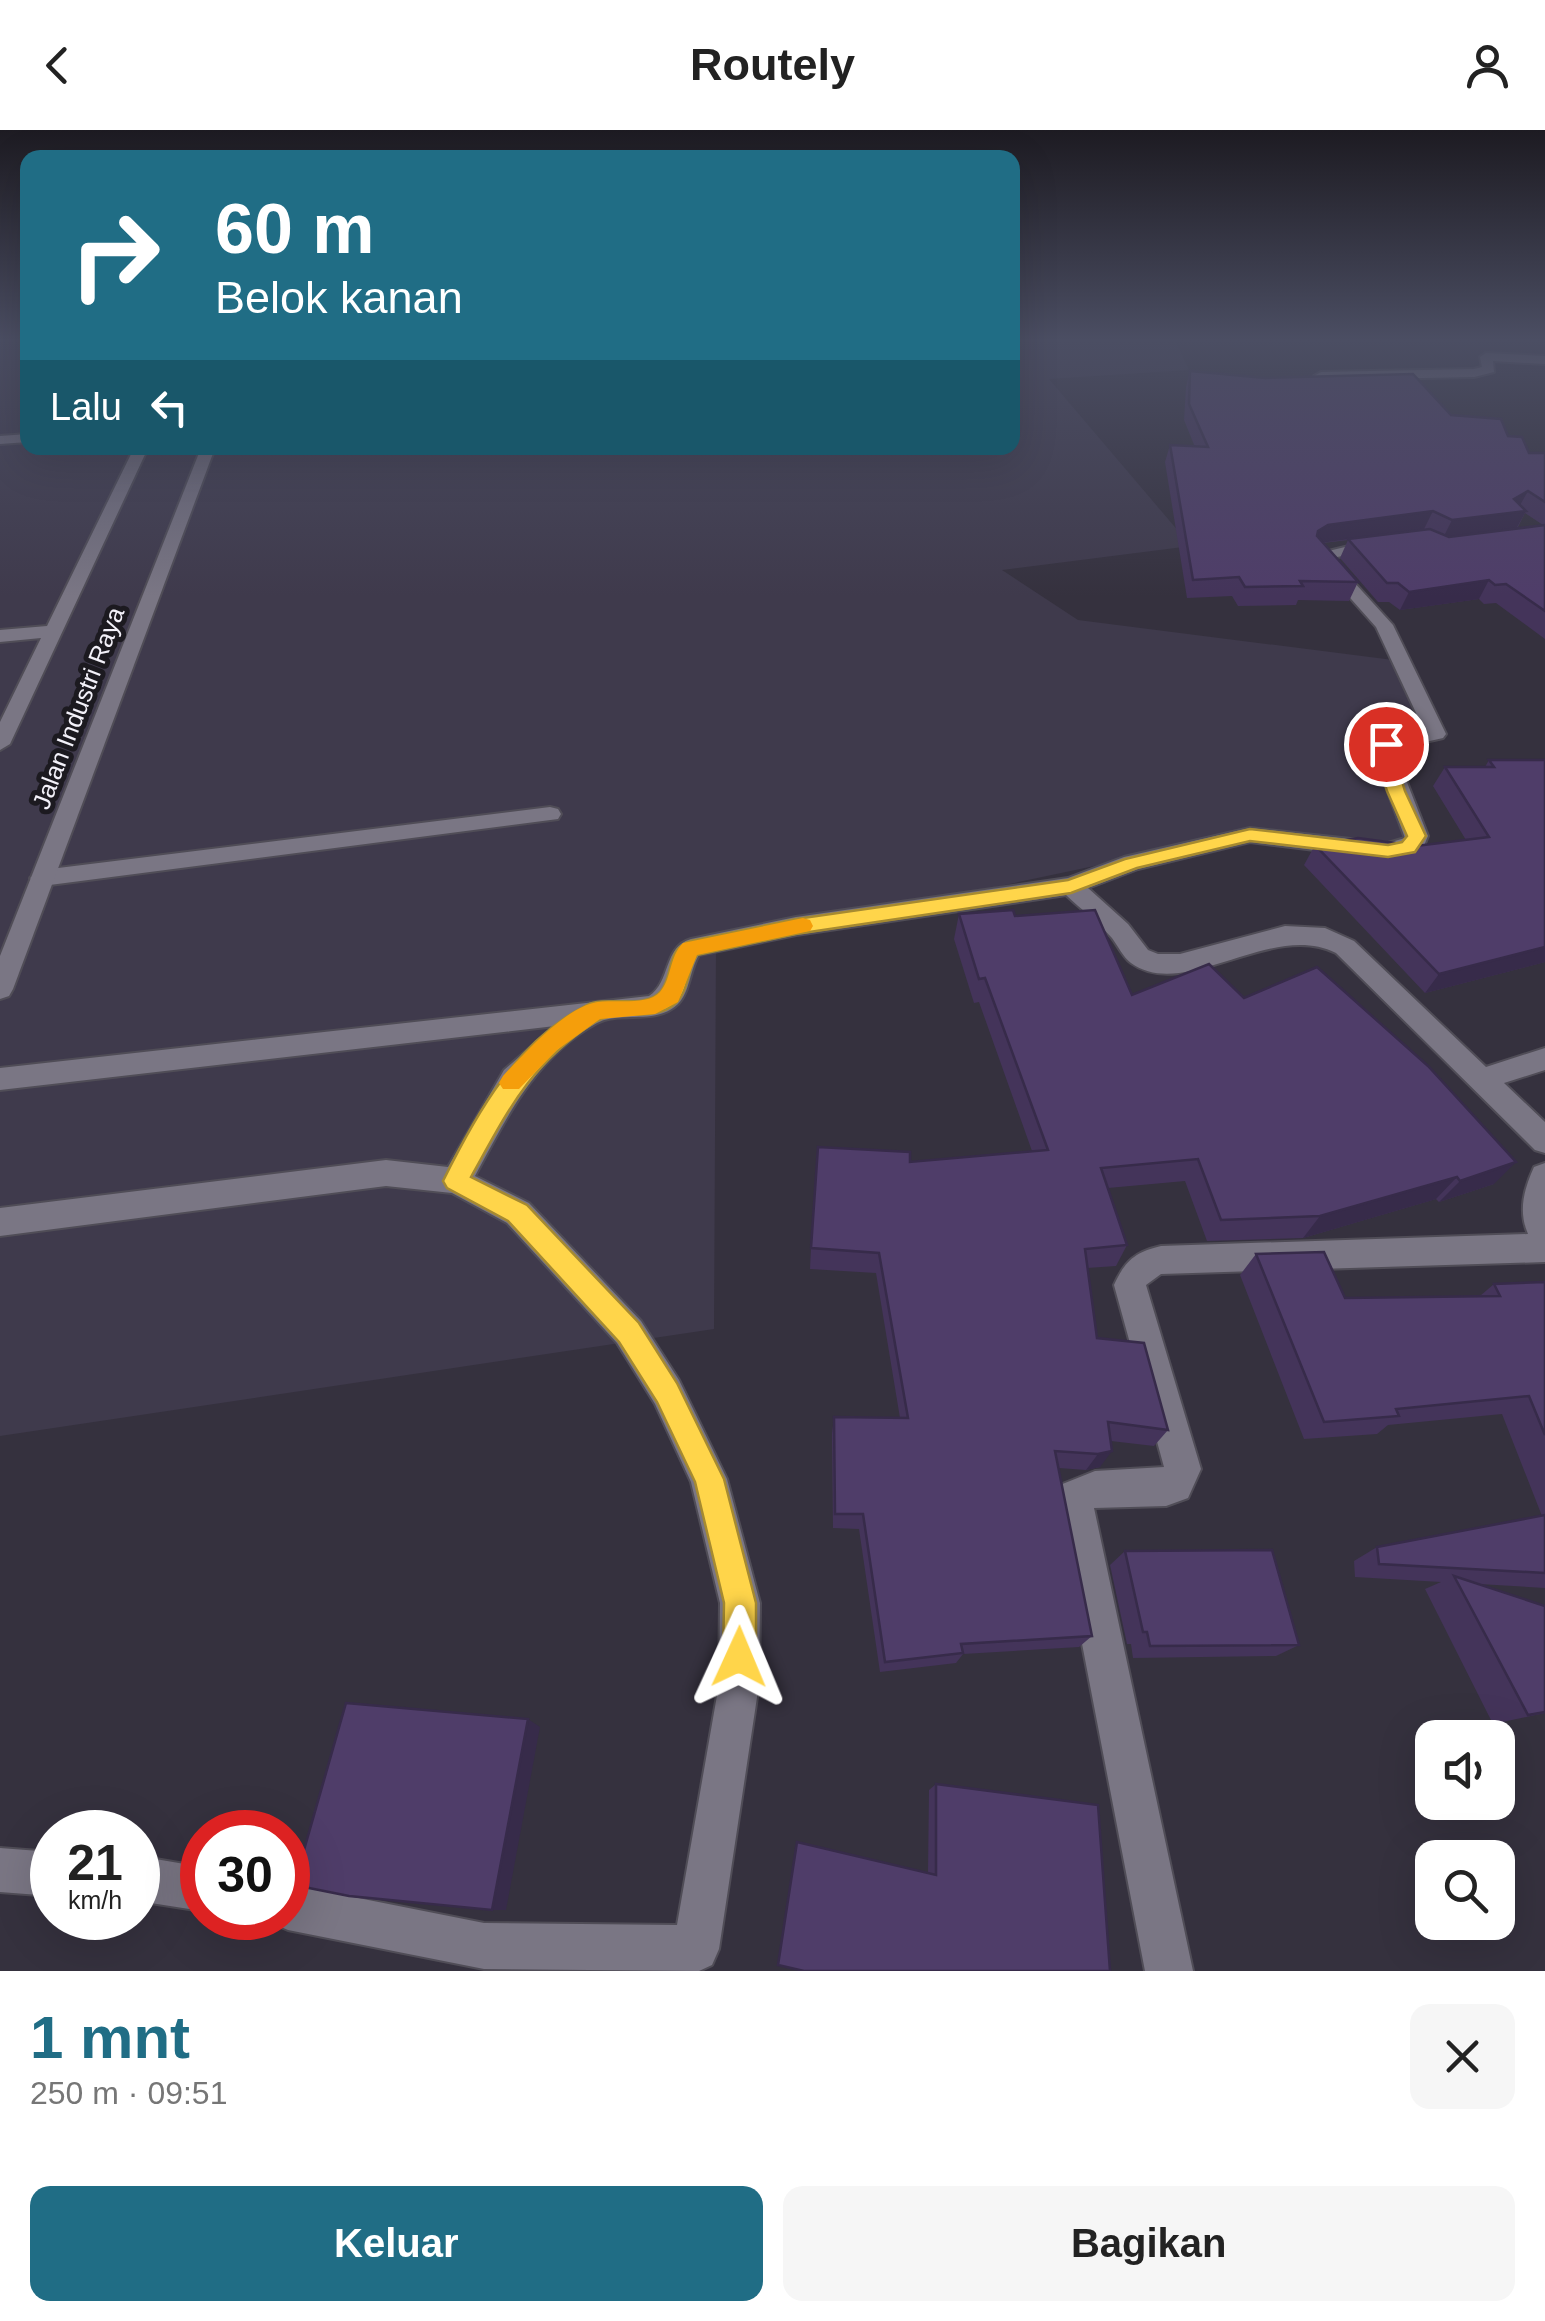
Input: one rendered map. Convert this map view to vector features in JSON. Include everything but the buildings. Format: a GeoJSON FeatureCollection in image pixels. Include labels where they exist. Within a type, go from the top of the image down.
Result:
{"type":"FeatureCollection","features":[{"type":"Feature","properties":{"kind":"street"},"geometry":{"type":"LineString","coordinates":[[0,744],[138,455]]}},
{"type":"Feature","properties":{"kind":"street","name":"Jalan Industri Raya"},"geometry":{"type":"LineString","coordinates":[[0,988],[205,455]]}},
{"type":"Feature","properties":{"kind":"street"},"geometry":{"type":"LineString","coordinates":[[0,1079],[655,1006],[670,996],[685,954],[691,948],[796,926],[1071,886],[1132,863],[1250,835],[1388,851],[1415,843],[1417,836],[1396,791],[1383,749],[1386,744],[1436,734],[1384,624],[1320,554],[1406,540]]}},
{"type":"Feature","properties":{"kind":"street"},"geometry":{"type":"LineString","coordinates":[[0,636],[54,630]]}},
{"type":"Feature","properties":{"kind":"street"},"geometry":{"type":"LineString","coordinates":[[42,878],[550,814]]}},
{"type":"Feature","properties":{"kind":"street"},"geometry":{"type":"LineString","coordinates":[[1071,886],[1119,930],[1139,956],[1156,963],[1180,964],[1285,935],[1335,942],[1359,957],[1394,998],[1545,1140]]}},
{"type":"Feature","properties":{"kind":"street"},"geometry":{"type":"LineString","coordinates":[[456,1181],[514,1078],[548,1044],[594,1011]]}},
{"type":"Feature","properties":{"kind":"street"},"geometry":{"type":"LineString","coordinates":[[1483,1079],[1545,1059]]}},
{"type":"Feature","properties":{"kind":"street"},"geometry":{"type":"LineString","coordinates":[[0,1222],[386,1173],[456,1181],[518,1213],[629,1332],[667,1392],[709,1479],[740,1603],[739,1684],[695,1960],[484,1946],[310,1910]]}},
{"type":"Feature","properties":{"kind":"street"},"geometry":{"type":"LineString","coordinates":[[1545,1176],[1537,1204],[1539,1226],[1545,1235]]}},
{"type":"Feature","properties":{"kind":"street"},"geometry":{"type":"LineString","coordinates":[[1169,1971],[1073,1498],[1095,1489],[1166,1488],[1175,1484],[1184,1469],[1130,1286],[1134,1274],[1142,1264],[1161,1260],[1545,1248]]}},
{"type":"Feature","properties":{"kind":"street"},"geometry":{"type":"LineString","coordinates":[[0,1870],[30,1872]]}},
{"type":"Feature","properties":{"kind":"shaded area"},"geometry":{"type":"Polygon","coordinates":[[[0,424],[20,424],[20,455],[1020,455],[1020,424],[1087,424],[1191,546],[1002,570],[1078,620],[1401,661],[1439,732],[1379,743],[1415,850],[1260,831],[716,946],[714,1329],[0,1436],[0,424]]]}},
{"type":"Feature","properties":{"kind":"slow traffic"},"geometry":{"type":"LineString","coordinates":[[511,1083],[548,1044],[594,1011],[655,1006],[670,996],[685,954],[691,948],[803,926]]}},
{"type":"Feature","properties":{"kind":"route"},"geometry":{"type":"LineString","coordinates":[[739,1657],[740,1603],[709,1479],[667,1392],[629,1332],[518,1213],[456,1181],[514,1078],[548,1044],[594,1011],[655,1006],[670,996],[685,954],[691,948],[796,926],[1071,886],[1132,863],[1250,835],[1388,851],[1408,848],[1417,836],[1396,791],[1383,749],[1386,744]]}}]}
